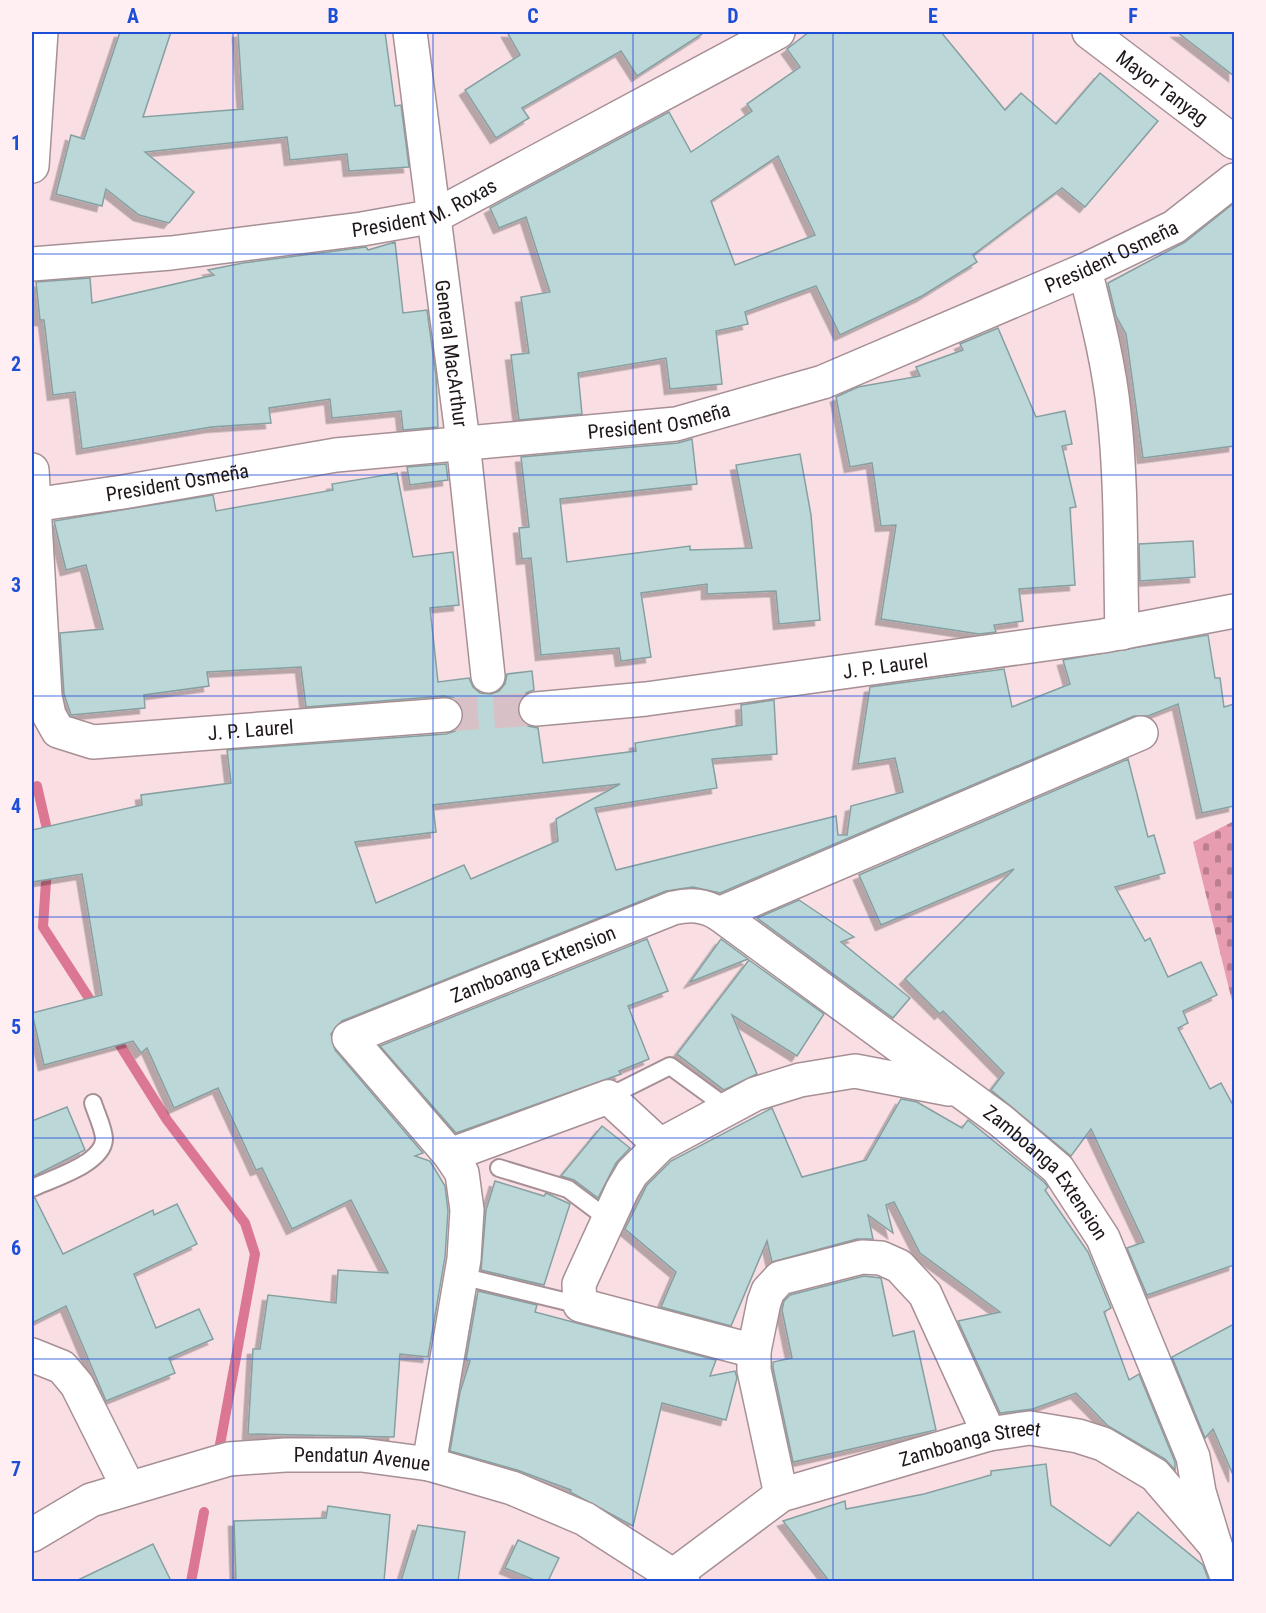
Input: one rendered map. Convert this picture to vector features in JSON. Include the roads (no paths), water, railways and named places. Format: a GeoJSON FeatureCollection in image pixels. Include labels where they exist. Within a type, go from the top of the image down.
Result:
{"type":"FeatureCollection","features":[{"type":"Feature","properties":{"kind":"street"},"geometry":{"type":"LineString","coordinates":[[32,166],[41,32]]}},
{"type":"Feature","properties":{"kind":"street","name":"General MacArthur"},"geometry":{"type":"LineString","coordinates":[[410,32],[463,442],[488,676]]}},
{"type":"Feature","properties":{"kind":"street","name":"President M. Roxas"},"geometry":{"type":"LineString","coordinates":[[32,264],[171,253],[362,229],[435,216],[777,32]]}},
{"type":"Feature","properties":{"kind":"street","name":"Mayor Tanyag"},"geometry":{"type":"LineString","coordinates":[[1089,32],[1234,142]]}},
{"type":"Feature","properties":{"kind":"street","name":"President Osmeña"},"geometry":{"type":"LineString","coordinates":[[33,505],[123,492],[336,455],[676,424],[824,382],[1085,270],[1174,227],[1234,180]]}},
{"type":"Feature","properties":{"kind":"street"},"geometry":{"type":"LineString","coordinates":[[1085,270],[1104,344],[1114,414],[1121,512],[1122,633]]}},
{"type":"Feature","properties":{"kind":"street"},"geometry":{"type":"LineString","coordinates":[[32,470],[33,505]]}},
{"type":"Feature","properties":{"kind":"street","name":"J. P. Laurel"},"geometry":{"type":"LineString","coordinates":[[33,505],[45,696],[49,715],[58,731],[93,742],[445,715]]}},
{"type":"Feature","properties":{"kind":"street","name":"J. P. Laurel"},"geometry":{"type":"LineString","coordinates":[[536,709],[646,699],[1122,633],[1234,611]]}},
{"type":"Feature","properties":{"kind":"street"},"geometry":{"type":"LineString","coordinates":[[719,914],[1141,733]]}},
{"type":"Feature","properties":{"kind":"street","name":"Zamboanga Extension"},"geometry":{"type":"LineString","coordinates":[[450,1155],[349,1038],[673,908],[694,905],[709,908],[962,1092],[1058,1168],[1103,1238],[1193,1457],[1199,1492],[1215,1545]]}},
{"type":"Feature","properties":{"kind":"street"},"geometry":{"type":"LineString","coordinates":[[754,1351],[580,1305],[579,1284],[632,1173],[660,1145],[755,1094],[800,1080],[855,1071],[923,1082],[962,1092]]}},
{"type":"Feature","properties":{"kind":"street"},"geometry":{"type":"LineString","coordinates":[[429,1464],[461,1276],[467,1210],[462,1173],[450,1155],[608,1097],[660,1145]]}},
{"type":"Feature","properties":{"kind":"street"},"geometry":{"type":"LineString","coordinates":[[781,1495],[754,1370],[754,1351],[768,1291],[780,1278],[862,1257],[881,1258],[899,1266],[925,1294],[988,1434]]}},
{"type":"Feature","properties":{"kind":"street"},"geometry":{"type":"LineString","coordinates":[[32,1355],[62,1367],[77,1385],[128,1487]]}},
{"type":"Feature","properties":{"kind":"street","name":"Zamboanga Street"},"geometry":{"type":"LineString","coordinates":[[679,1578],[781,1495],[988,1434],[1030,1428],[1078,1436],[1103,1444],[1155,1475],[1215,1545],[1229,1581]]}},
{"type":"Feature","properties":{"kind":"street","name":"Pendatun Avenue"},"geometry":{"type":"LineString","coordinates":[[32,1535],[91,1500],[128,1487],[240,1458],[285,1455],[363,1455],[429,1464],[512,1488],[585,1520],[679,1578]]}},
{"type":"Feature","properties":{"kind":"lane"},"geometry":{"type":"LineString","coordinates":[[608,1097],[670,1066],[729,1108]]}},
{"type":"Feature","properties":{"kind":"lane"},"geometry":{"type":"LineString","coordinates":[[32,1188],[92,1161],[100,1150],[104,1139],[93,1103]]}},
{"type":"Feature","properties":{"kind":"lane"},"geometry":{"type":"LineString","coordinates":[[499,1168],[568,1189],[608,1220]]}},
{"type":"Feature","properties":{"kind":"lane"},"geometry":{"type":"LineString","coordinates":[[461,1276],[580,1305]]}},
{"type":"Feature","properties":{"kind":"waterway"},"geometry":{"type":"LineString","coordinates":[[37,786],[49,838]]}},
{"type":"Feature","properties":{"kind":"waterway"},"geometry":{"type":"LineString","coordinates":[[47,866],[43,927],[96,1009]]}},
{"type":"Feature","properties":{"kind":"waterway"},"geometry":{"type":"LineString","coordinates":[[113,1034],[167,1120],[245,1223],[255,1254],[219,1450]]}},
{"type":"Feature","properties":{"kind":"waterway"},"geometry":{"type":"LineString","coordinates":[[191,1582],[204,1512]]}},
{"type":"Feature","properties":{"kind":"tunnel"},"geometry":{"type":"LineString","coordinates":[[445,715],[536,709]]}}]}
